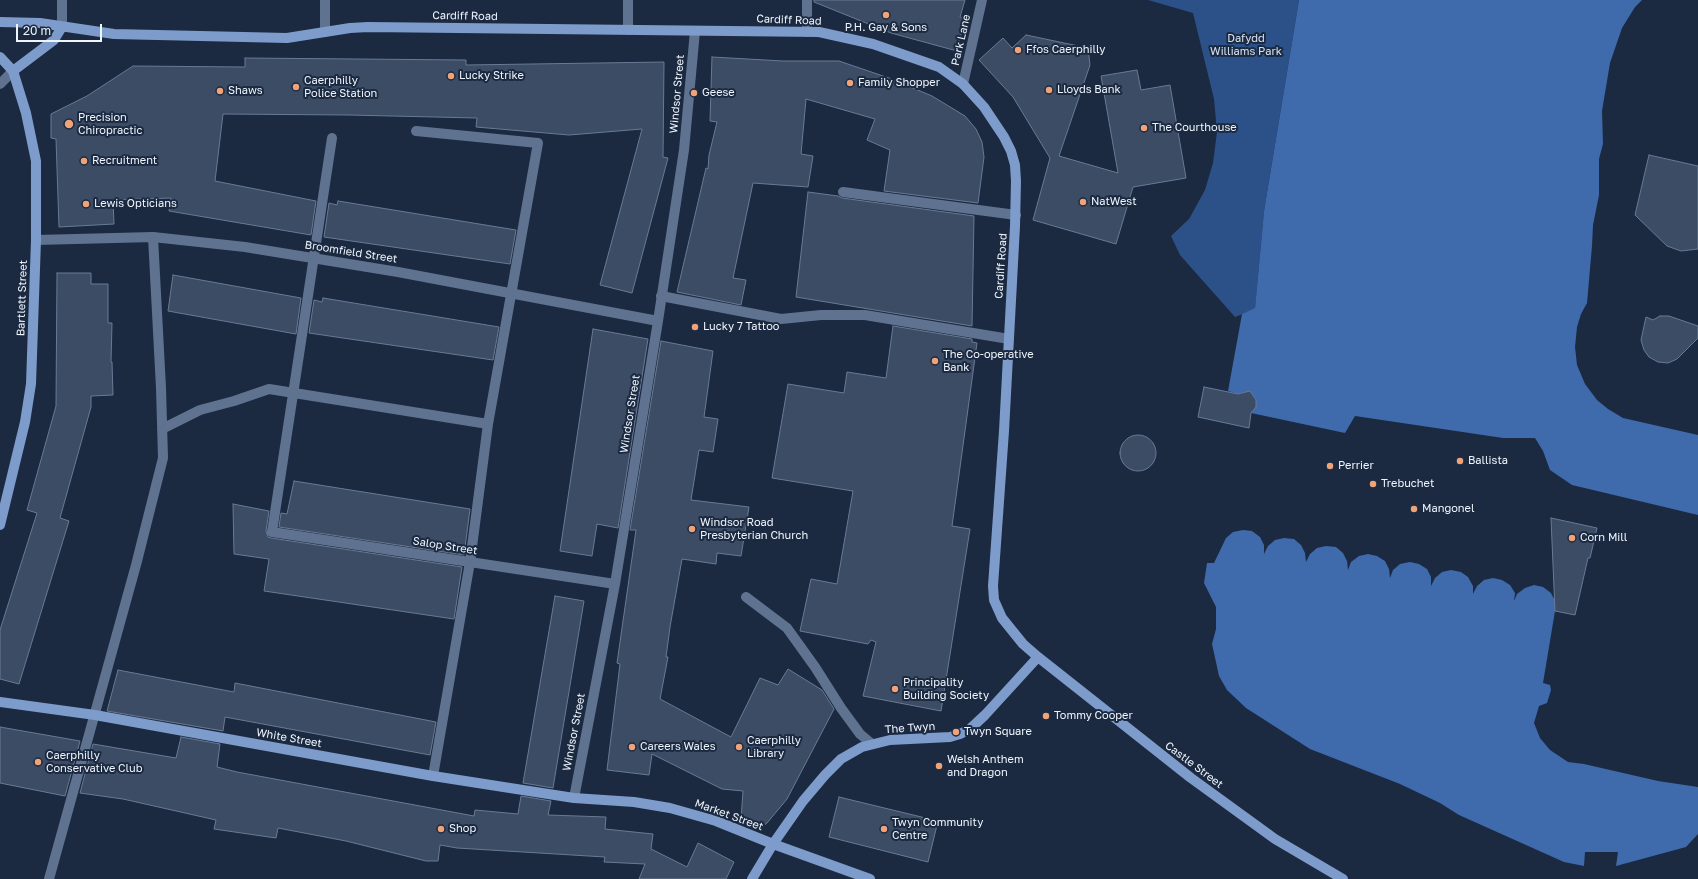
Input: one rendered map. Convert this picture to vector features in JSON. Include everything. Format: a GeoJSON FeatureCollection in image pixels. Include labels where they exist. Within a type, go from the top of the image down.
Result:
{"type":"FeatureCollection","features":[{"type":"Feature","properties":{"kind":"main road","name":"Cardiff Road"},"geometry":{"type":"LineString","coordinates":[[0,22],[40,23],[114,34],[287,38],[368,27],[807,32],[832,34],[874,44],[927,62],[939,68],[963,84],[984,107],[1004,137],[1011,151],[1015,165],[1016,216],[1004,431],[994,566],[994,600],[1002,618],[1010,630],[1038,658]]}},
{"type":"Feature","properties":{"kind":"main road"},"geometry":{"type":"LineString","coordinates":[[0,57],[13,71],[54,40],[62,27]]}},
{"type":"Feature","properties":{"kind":"main road","name":"Bartlett Street"},"geometry":{"type":"LineString","coordinates":[[0,525],[30,390],[36,240],[36,160],[26,113],[13,71]]}},
{"type":"Feature","properties":{"kind":"main road","name":"The Twyn"},"geometry":{"type":"LineString","coordinates":[[752,879],[773,844],[825,774],[841,759],[862,747],[890,740],[950,737],[960,734],[970,728],[985,715],[1038,658]]}},
{"type":"Feature","properties":{"kind":"main road","name":"Castle Street"},"geometry":{"type":"LineString","coordinates":[[1038,658],[1235,811],[1282,843],[1343,879]]}},
{"type":"Feature","properties":{"kind":"main road","name":"White Street"},"geometry":{"type":"LineString","coordinates":[[0,702],[95,715],[433,776],[574,798]]}},
{"type":"Feature","properties":{"kind":"main road","name":"Market Street"},"geometry":{"type":"LineString","coordinates":[[574,798],[634,802],[670,808],[716,821],[773,844],[870,879]]}},
{"type":"Feature","properties":{"kind":"street"},"geometry":{"type":"LineString","coordinates":[[62,0],[62,27]]}},
{"type":"Feature","properties":{"kind":"street"},"geometry":{"type":"LineString","coordinates":[[325,0],[325,32]]}},
{"type":"Feature","properties":{"kind":"street"},"geometry":{"type":"LineString","coordinates":[[628,0],[628,30]]}},
{"type":"Feature","properties":{"kind":"street"},"geometry":{"type":"LineString","coordinates":[[807,0],[807,32]]}},
{"type":"Feature","properties":{"kind":"street","name":"Park Lane"},"geometry":{"type":"LineString","coordinates":[[963,84],[982,0]]}},
{"type":"Feature","properties":{"kind":"street","name":"Windsor Street"},"geometry":{"type":"LineString","coordinates":[[574,798],[615,584],[658,321],[684,150],[695,30]]}},
{"type":"Feature","properties":{"kind":"street"},"geometry":{"type":"LineString","coordinates":[[0,84],[13,71]]}},
{"type":"Feature","properties":{"kind":"street"},"geometry":{"type":"LineString","coordinates":[[416,131],[538,143],[488,424],[470,562],[433,776]]}},
{"type":"Feature","properties":{"kind":"street"},"geometry":{"type":"LineString","coordinates":[[294,393],[332,138]]}},
{"type":"Feature","properties":{"kind":"street"},"geometry":{"type":"LineString","coordinates":[[842,192],[1016,216]]}},
{"type":"Feature","properties":{"kind":"street"},"geometry":{"type":"LineString","coordinates":[[49,879],[136,565],[163,458],[153,237]]}},
{"type":"Feature","properties":{"kind":"street","name":"Broomfield Street"},"geometry":{"type":"LineString","coordinates":[[36,240],[153,237],[245,247],[511,293],[658,321]]}},
{"type":"Feature","properties":{"kind":"street"},"geometry":{"type":"LineString","coordinates":[[661,296],[781,319],[821,315],[865,315],[1009,339]]}},
{"type":"Feature","properties":{"kind":"street"},"geometry":{"type":"LineString","coordinates":[[162,429],[200,410],[234,401],[269,389],[488,424]]}},
{"type":"Feature","properties":{"kind":"street","name":"Salop Street"},"geometry":{"type":"LineString","coordinates":[[294,393],[272,532],[615,584]]}},
{"type":"Feature","properties":{"kind":"street"},"geometry":{"type":"LineString","coordinates":[[746,598],[787,628],[856,729],[872,744]]}},
{"type":"Feature","properties":{"kind":"green space","name":"Dafydd Williams Park"},"geometry":{"type":"Polygon","coordinates":[[[1148,0],[1299,0],[1264,211],[1255,309],[1235,317],[1180,255],[1171,236],[1189,219],[1205,190],[1213,163],[1217,132],[1214,99],[1193,13],[1148,0]]]}},
{"type":"Feature","properties":{"kind":"shaded area"},"geometry":{"type":"Polygon","coordinates":[[[1299,0],[1642,0],[1635,7],[1622,28],[1610,63],[1602,111],[1603,144],[1599,159],[1599,195],[1593,225],[1587,303],[1581,314],[1577,327],[1575,347],[1577,365],[1585,384],[1597,400],[1608,409],[1623,418],[1698,435],[1698,515],[1572,485],[1550,470],[1543,451],[1535,438],[1503,438],[1355,416],[1345,433],[1251,413],[1256,407],[1256,400],[1252,394],[1246,392],[1238,394],[1228,391],[1242,314],[1255,308],[1264,211],[1299,0]]]}},
{"type":"Feature","properties":{"kind":"shaded area"},"geometry":{"type":"Polygon","coordinates":[[[1243,530],[1252,531],[1260,537],[1264,545],[1264,554],[1268,546],[1275,540],[1284,538],[1294,539],[1301,545],[1305,553],[1306,562],[1310,554],[1317,548],[1326,546],[1336,547],[1343,553],[1347,561],[1348,570],[1351,562],[1359,556],[1368,554],[1377,556],[1385,561],[1389,569],[1390,578],[1393,570],[1400,564],[1410,562],[1419,564],[1427,569],[1431,577],[1431,586],[1435,578],[1442,572],[1451,570],[1461,572],[1468,577],[1473,586],[1473,594],[1477,586],[1484,580],[1493,578],[1502,580],[1510,585],[1515,593],[1514,601],[1517,594],[1525,588],[1534,585],[1543,587],[1551,593],[1555,601],[1555,611],[1543,683],[1550,685],[1551,690],[1547,703],[1539,706],[1534,723],[1540,738],[1550,750],[1568,762],[1584,764],[1658,781],[1698,787],[1698,834],[1686,847],[1616,866],[1618,852],[1585,852],[1584,866],[1564,862],[1459,815],[1440,803],[1400,784],[1310,749],[1246,708],[1227,690],[1219,676],[1212,644],[1216,629],[1216,607],[1204,583],[1207,563],[1214,563],[1226,538],[1233,532],[1243,530]]]}},
{"type":"Feature","properties":{"kind":"building"},"geometry":{"type":"Polygon","coordinates":[[[814,0],[965,0],[960,17],[965,18],[957,51],[891,33],[814,2],[814,0]]]}},
{"type":"Feature","properties":{"kind":"building"},"geometry":{"type":"Polygon","coordinates":[[[1026,35],[1088,48],[1090,65],[1059,156],[1118,173],[1101,76],[1137,70],[1141,90],[1170,85],[1186,178],[1133,187],[1116,244],[1033,220],[1050,158],[1013,97],[979,60],[1003,38],[1012,48],[1026,35]]]}},
{"type":"Feature","properties":{"kind":"building"},"geometry":{"type":"Polygon","coordinates":[[[712,57],[783,61],[839,61],[889,78],[932,96],[965,116],[976,129],[982,142],[984,157],[978,203],[884,191],[890,150],[867,140],[875,119],[806,99],[801,154],[813,156],[808,187],[753,183],[733,278],[746,280],[741,305],[677,292],[706,168],[708,169],[709,155],[717,122],[710,121],[712,57]]]}},
{"type":"Feature","properties":{"kind":"building"},"geometry":{"type":"Polygon","coordinates":[[[245,58],[466,60],[466,65],[664,62],[663,157],[668,158],[632,293],[600,285],[642,129],[569,135],[476,127],[477,118],[223,114],[215,181],[316,201],[311,235],[169,211],[171,198],[113,200],[114,224],[59,227],[56,139],[51,138],[51,114],[87,96],[133,66],[245,67],[245,58]]]}},
{"type":"Feature","properties":{"kind":"building"},"geometry":{"type":"Polygon","coordinates":[[[1649,155],[1698,166],[1698,249],[1681,251],[1667,246],[1635,215],[1649,155]]]}},
{"type":"Feature","properties":{"kind":"building"},"geometry":{"type":"Polygon","coordinates":[[[808,192],[974,216],[972,326],[796,297],[808,192]]]}},
{"type":"Feature","properties":{"kind":"building"},"geometry":{"type":"Polygon","coordinates":[[[338,201],[516,230],[510,264],[324,237],[329,203],[337,205],[338,201]]]}},
{"type":"Feature","properties":{"kind":"building"},"geometry":{"type":"Polygon","coordinates":[[[57,273],[91,273],[91,284],[108,284],[108,323],[112,323],[111,362],[113,395],[91,396],[91,407],[60,518],[69,521],[19,684],[0,679],[0,630],[37,513],[27,510],[56,406],[57,273]]]}},
{"type":"Feature","properties":{"kind":"building"},"geometry":{"type":"Polygon","coordinates":[[[173,275],[301,298],[296,334],[168,311],[173,275]]]}},
{"type":"Feature","properties":{"kind":"building"},"geometry":{"type":"Polygon","coordinates":[[[323,298],[499,327],[493,360],[309,333],[314,300],[322,302],[323,298]]]}},
{"type":"Feature","properties":{"kind":"building"},"geometry":{"type":"Polygon","coordinates":[[[1660,316],[1669,316],[1698,326],[1698,338],[1677,359],[1668,363],[1658,362],[1649,357],[1644,350],[1641,340],[1646,317],[1653,320],[1660,316]]]}},
{"type":"Feature","properties":{"kind":"building"},"geometry":{"type":"Polygon","coordinates":[[[893,326],[972,339],[972,342],[977,343],[952,526],[970,529],[941,711],[863,696],[876,642],[871,640],[868,644],[800,631],[811,579],[837,584],[853,491],[772,478],[788,384],[844,393],[847,372],[886,378],[893,326]]]}},
{"type":"Feature","properties":{"kind":"building"},"geometry":{"type":"Polygon","coordinates":[[[593,329],[648,339],[618,528],[597,524],[592,556],[560,551],[593,329]]]}},
{"type":"Feature","properties":{"kind":"building"},"geometry":{"type":"Polygon","coordinates":[[[661,341],[713,351],[704,417],[718,419],[713,452],[699,450],[691,500],[749,507],[741,556],[717,553],[716,564],[682,559],[670,627],[666,657],[668,657],[660,699],[731,737],[760,678],[778,685],[788,669],[822,690],[834,709],[787,799],[767,823],[759,829],[748,827],[741,819],[743,791],[722,789],[652,754],[649,775],[607,770],[620,664],[617,663],[636,530],[630,530],[661,341]]]}},
{"type":"Feature","properties":{"kind":"building"},"geometry":{"type":"Polygon","coordinates":[[[1204,387],[1238,394],[1250,391],[1256,400],[1256,407],[1251,413],[1249,428],[1198,417],[1204,387]]]}},
{"type":"Feature","properties":{"kind":"building"},"geometry":{"type":"Polygon","coordinates":[[[1141,435],[1151,440],[1155,446],[1155,460],[1151,466],[1145,470],[1135,471],[1125,466],[1121,460],[1120,450],[1125,440],[1131,436],[1141,435]]]}},
{"type":"Feature","properties":{"kind":"building"},"geometry":{"type":"Polygon","coordinates":[[[294,481],[470,509],[464,555],[279,527],[281,513],[287,514],[294,481]]]}},
{"type":"Feature","properties":{"kind":"building"},"geometry":{"type":"Polygon","coordinates":[[[233,504],[269,511],[266,531],[268,537],[271,538],[462,567],[454,619],[264,591],[269,559],[234,554],[233,504]]]}},
{"type":"Feature","properties":{"kind":"building"},"geometry":{"type":"Polygon","coordinates":[[[1551,518],[1597,528],[1590,558],[1588,558],[1575,615],[1555,611],[1551,518]]]}},
{"type":"Feature","properties":{"kind":"building"},"geometry":{"type":"Polygon","coordinates":[[[555,596],[584,601],[553,788],[523,783],[555,596]]]}},
{"type":"Feature","properties":{"kind":"building"},"geometry":{"type":"Polygon","coordinates":[[[118,670],[234,692],[235,683],[436,722],[430,755],[225,717],[223,731],[107,711],[118,670]]]}},
{"type":"Feature","properties":{"kind":"building","name":"Caerphilly Conservative Club"},"geometry":{"type":"Polygon","coordinates":[[[0,727],[80,741],[65,796],[0,783],[0,727]]]}},
{"type":"Feature","properties":{"kind":"building"},"geometry":{"type":"Polygon","coordinates":[[[181,737],[220,744],[217,767],[237,772],[474,816],[475,810],[518,814],[521,796],[551,801],[548,815],[606,817],[605,829],[653,834],[651,849],[687,867],[698,843],[734,862],[726,879],[639,879],[645,864],[604,862],[605,857],[457,848],[440,845],[438,861],[426,861],[346,841],[278,828],[276,838],[214,829],[216,820],[123,799],[80,793],[93,744],[176,758],[181,737]]]}},
{"type":"Feature","properties":{"kind":"building","name":"Twyn Community Centre"},"geometry":{"type":"Polygon","coordinates":[[[839,797],[938,821],[928,862],[829,837],[839,797]]]}},
{"type":"Feature","properties":{"kind":"place","name":"P.H. Gay & Sons"},"geometry":{"type":"Point","coordinates":[886,15]}},
{"type":"Feature","properties":{"kind":"place","name":"Ffos Caerphilly"},"geometry":{"type":"Point","coordinates":[1018,50]}},
{"type":"Feature","properties":{"kind":"place","name":"Lucky Strike"},"geometry":{"type":"Point","coordinates":[451,76]}},
{"type":"Feature","properties":{"kind":"place","name":"Family Shopper"},"geometry":{"type":"Point","coordinates":[850,83]}},
{"type":"Feature","properties":{"kind":"place","name":"Caerphilly Police Station"},"geometry":{"type":"Point","coordinates":[296,87]}},
{"type":"Feature","properties":{"kind":"place","name":"Lloyds Bank"},"geometry":{"type":"Point","coordinates":[1049,90]}},
{"type":"Feature","properties":{"kind":"place","name":"Shaws"},"geometry":{"type":"Point","coordinates":[220,91]}},
{"type":"Feature","properties":{"kind":"place","name":"Geese"},"geometry":{"type":"Point","coordinates":[694,93]}},
{"type":"Feature","properties":{"kind":"place","name":"Precision Chiropractic"},"geometry":{"type":"Point","coordinates":[69,124]}},
{"type":"Feature","properties":{"kind":"place","name":"The Courthouse"},"geometry":{"type":"Point","coordinates":[1144,128]}},
{"type":"Feature","properties":{"kind":"place","name":"Recruitment"},"geometry":{"type":"Point","coordinates":[84,161]}},
{"type":"Feature","properties":{"kind":"place","name":"NatWest"},"geometry":{"type":"Point","coordinates":[1083,202]}},
{"type":"Feature","properties":{"kind":"place","name":"Lewis Opticians"},"geometry":{"type":"Point","coordinates":[86,204]}},
{"type":"Feature","properties":{"kind":"place","name":"Lucky 7 Tattoo"},"geometry":{"type":"Point","coordinates":[695,327]}},
{"type":"Feature","properties":{"kind":"place","name":"The Co-operative Bank"},"geometry":{"type":"Point","coordinates":[935,361]}},
{"type":"Feature","properties":{"kind":"place","name":"Ballista"},"geometry":{"type":"Point","coordinates":[1460,461]}},
{"type":"Feature","properties":{"kind":"place","name":"Perrier"},"geometry":{"type":"Point","coordinates":[1330,466]}},
{"type":"Feature","properties":{"kind":"place","name":"Trebuchet"},"geometry":{"type":"Point","coordinates":[1373,484]}},
{"type":"Feature","properties":{"kind":"place","name":"Mangonel"},"geometry":{"type":"Point","coordinates":[1414,509]}},
{"type":"Feature","properties":{"kind":"place","name":"Windsor Road Presbyterian Church"},"geometry":{"type":"Point","coordinates":[692,529]}},
{"type":"Feature","properties":{"kind":"place","name":"Corn Mill"},"geometry":{"type":"Point","coordinates":[1572,538]}},
{"type":"Feature","properties":{"kind":"place","name":"Principality Building Society"},"geometry":{"type":"Point","coordinates":[895,689]}},
{"type":"Feature","properties":{"kind":"place","name":"Tommy Cooper"},"geometry":{"type":"Point","coordinates":[1046,716]}},
{"type":"Feature","properties":{"kind":"place","name":"Twyn Square"},"geometry":{"type":"Point","coordinates":[956,732]}},
{"type":"Feature","properties":{"kind":"place","name":"Careers Wales"},"geometry":{"type":"Point","coordinates":[632,747]}},
{"type":"Feature","properties":{"kind":"place","name":"Caerphilly Library"},"geometry":{"type":"Point","coordinates":[739,747]}},
{"type":"Feature","properties":{"kind":"place","name":"Caerphilly Conservative Club"},"geometry":{"type":"Point","coordinates":[38,762]}},
{"type":"Feature","properties":{"kind":"place","name":"Welsh Anthem and Dragon"},"geometry":{"type":"Point","coordinates":[939,766]}},
{"type":"Feature","properties":{"kind":"place","name":"Shop"},"geometry":{"type":"Point","coordinates":[441,829]}},
{"type":"Feature","properties":{"kind":"place","name":"Twyn Community Centre"},"geometry":{"type":"Point","coordinates":[884,829]}}]}
